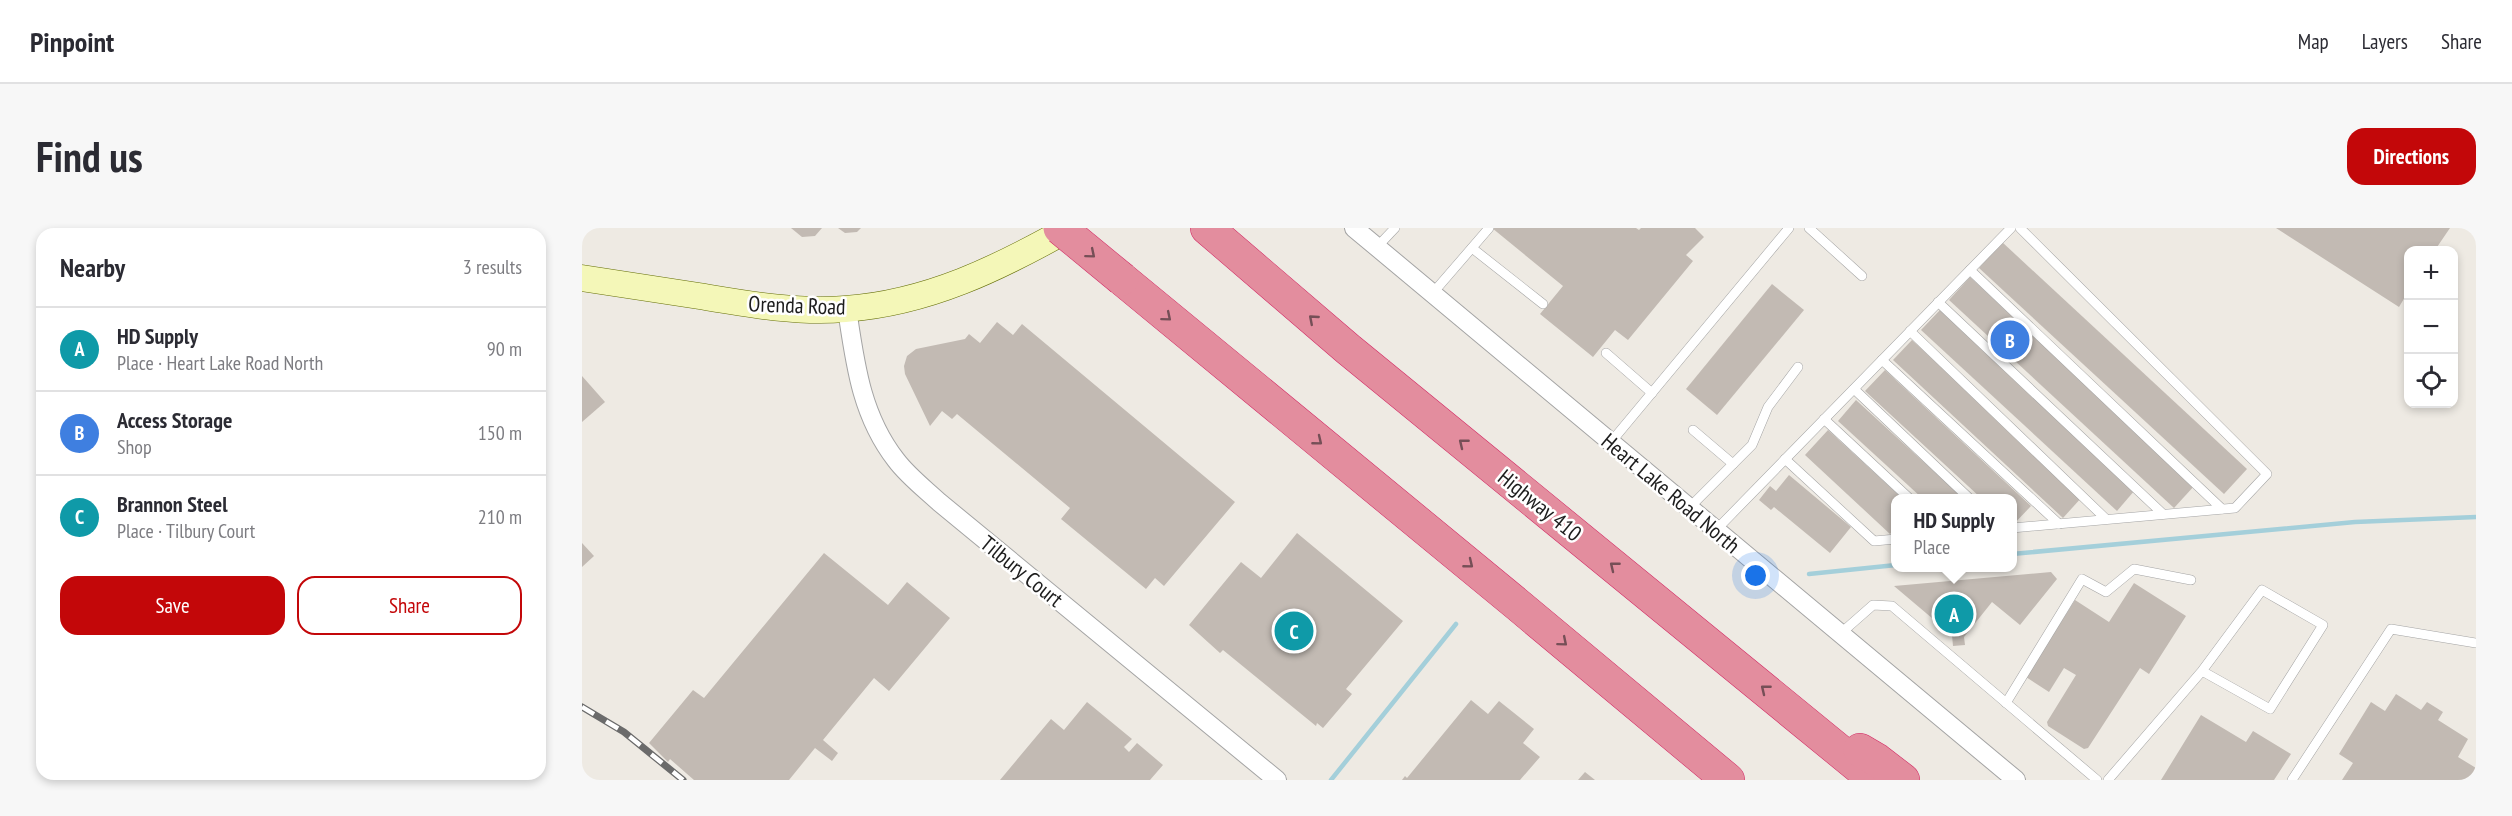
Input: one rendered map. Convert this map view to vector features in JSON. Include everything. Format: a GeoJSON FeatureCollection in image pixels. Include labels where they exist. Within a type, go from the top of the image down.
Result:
{"type":"FeatureCollection","features":[{"type":"Feature","properties":{"kind":"highway"},"geometry":{"type":"LineString","coordinates":[[1060,228],[1518,604],[1728,780]]}},
{"type":"Feature","properties":{"kind":"highway","name":"Highway 410"},"geometry":{"type":"LineString","coordinates":[[1207,228],[1348,349],[1875,780]]}},
{"type":"Feature","properties":{"kind":"highway"},"geometry":{"type":"LineString","coordinates":[[1795,713],[1877,760],[1903,780]]}},
{"type":"Feature","properties":{"kind":"highway"},"geometry":{"type":"LineString","coordinates":[[1673,735],[1712,780]]}},
{"type":"Feature","properties":{"kind":"street","name":"Orenda Road"},"geometry":{"type":"LineString","coordinates":[[582,278],[797,309],[847,309],[917,297],[963,282],[1011,262],[1070,228]]}},
{"type":"Feature","properties":{"kind":"street","name":"Heart Lake Road North"},"geometry":{"type":"LineString","coordinates":[[1354,228],[2016,780]]}},
{"type":"Feature","properties":{"kind":"street","name":"Tilbury Court"},"geometry":{"type":"LineString","coordinates":[[847,309],[858,384],[879,434],[897,461],[939,502],[1277,780]]}},
{"type":"Feature","properties":{"kind":"lane"},"geometry":{"type":"LineString","coordinates":[[1377,247],[1395,228]]}},
{"type":"Feature","properties":{"kind":"lane"},"geometry":{"type":"LineString","coordinates":[[1432,294],[1489,228]]}},
{"type":"Feature","properties":{"kind":"lane"},"geometry":{"type":"LineString","coordinates":[[1611,442],[1789,228]]}},
{"type":"Feature","properties":{"kind":"lane"},"geometry":{"type":"LineString","coordinates":[[1809,228],[1862,276]]}},
{"type":"Feature","properties":{"kind":"lane"},"geometry":{"type":"LineString","coordinates":[[1716,530],[2011,228]]}},
{"type":"Feature","properties":{"kind":"lane"},"geometry":{"type":"LineString","coordinates":[[2017,528],[2235,508],[2267,474],[2020,228]]}},
{"type":"Feature","properties":{"kind":"lane"},"geometry":{"type":"LineString","coordinates":[[1472,248],[1543,304]]}},
{"type":"Feature","properties":{"kind":"lane"},"geometry":{"type":"LineString","coordinates":[[1970,270],[2222,509]]}},
{"type":"Feature","properties":{"kind":"lane"},"geometry":{"type":"LineString","coordinates":[[1938,302],[2163,514]]}},
{"type":"Feature","properties":{"kind":"lane"},"geometry":{"type":"LineString","coordinates":[[1910,331],[2106,519]]}},
{"type":"Feature","properties":{"kind":"lane"},"geometry":{"type":"LineString","coordinates":[[1606,353],[1652,393]]}},
{"type":"Feature","properties":{"kind":"lane"},"geometry":{"type":"LineString","coordinates":[[1882,360],[2059,524]]}},
{"type":"Feature","properties":{"kind":"lane"},"geometry":{"type":"LineString","coordinates":[[1689,508],[1752,445],[1768,407],[1798,367]]}},
{"type":"Feature","properties":{"kind":"lane"},"geometry":{"type":"LineString","coordinates":[[1854,389],[1965,494]]}},
{"type":"Feature","properties":{"kind":"lane"},"geometry":{"type":"LineString","coordinates":[[1824,419],[1905,494]]}},
{"type":"Feature","properties":{"kind":"lane"},"geometry":{"type":"LineString","coordinates":[[1693,430],[1732,464]]}},
{"type":"Feature","properties":{"kind":"lane"},"geometry":{"type":"LineString","coordinates":[[1785,459],[1874,541],[1891,539]]}},
{"type":"Feature","properties":{"kind":"lane"},"geometry":{"type":"LineString","coordinates":[[2006,703],[2082,579],[2106,592],[2134,569],[2191,580]]}},
{"type":"Feature","properties":{"kind":"lane"},"geometry":{"type":"LineString","coordinates":[[2108,780],[2202,671],[2262,590],[2323,625],[2270,710],[2202,671]]}},
{"type":"Feature","properties":{"kind":"lane"},"geometry":{"type":"LineString","coordinates":[[1840,634],[1873,605],[1892,606],[2097,780]]}},
{"type":"Feature","properties":{"kind":"lane"},"geometry":{"type":"LineString","coordinates":[[2292,780],[2391,628],[2476,643]]}},
{"type":"Feature","properties":{"kind":"building"},"geometry":{"type":"Polygon","coordinates":[[[791,228],[822,228],[815,236],[802,237],[791,228]]]}},
{"type":"Feature","properties":{"kind":"building"},"geometry":{"type":"Polygon","coordinates":[[[838,228],[861,228],[857,232],[845,233],[838,228]]]}},
{"type":"Feature","properties":{"kind":"building"},"geometry":{"type":"Polygon","coordinates":[[[1492,228],[1636,228],[1639,230],[1641,228],[1695,228],[1704,237],[1686,255],[1693,261],[1628,340],[1615,330],[1593,357],[1540,314],[1563,286],[1492,228]]]}},
{"type":"Feature","properties":{"kind":"building"},"geometry":{"type":"Polygon","coordinates":[[[2276,228],[2450,228],[2438,246],[2404,246],[2404,299],[2399,307],[2276,228]]]}},
{"type":"Feature","properties":{"kind":"building"},"geometry":{"type":"Polygon","coordinates":[[[2002,242],[2247,469],[2224,494],[1979,268],[2002,242]]]}},
{"type":"Feature","properties":{"kind":"building"},"geometry":{"type":"Polygon","coordinates":[[[1970,277],[2195,485],[2174,508],[1949,300],[1970,277]]]}},
{"type":"Feature","properties":{"kind":"building"},"geometry":{"type":"Polygon","coordinates":[[[1772,284],[1804,310],[1717,415],[1686,389],[1772,284]]]}},
{"type":"Feature","properties":{"kind":"building"},"geometry":{"type":"Polygon","coordinates":[[[1940,310],[2135,490],[2117,511],[1921,330],[1940,310]]]}},
{"type":"Feature","properties":{"kind":"building"},"geometry":{"type":"Polygon","coordinates":[[[997,322],[1013,335],[1022,324],[1235,502],[1164,586],[1155,578],[1146,589],[1061,519],[1070,508],[957,414],[952,419],[942,411],[930,426],[905,374],[904,366],[907,356],[916,349],[965,339],[969,334],[980,343],[997,322]]]}},
{"type":"Feature","properties":{"kind":"building"},"geometry":{"type":"Polygon","coordinates":[[[1912,340],[2082,497],[2063,518],[1893,360],[1912,340]]]}},
{"type":"Feature","properties":{"kind":"building"},"geometry":{"type":"Polygon","coordinates":[[[1885,370],[2031,506],[2017,521],[2017,494],[1977,494],[1865,391],[1885,370]]]}},
{"type":"Feature","properties":{"kind":"building"},"geometry":{"type":"Polygon","coordinates":[[[582,376],[605,402],[582,422],[582,376]]]}},
{"type":"Feature","properties":{"kind":"building"},"geometry":{"type":"Polygon","coordinates":[[[1856,400],[1959,494],[1918,494],[1838,421],[1856,400]]]}},
{"type":"Feature","properties":{"kind":"building"},"geometry":{"type":"Polygon","coordinates":[[[1828,430],[1898,494],[1891,494],[1891,533],[1890,534],[1805,455],[1828,430]]]}},
{"type":"Feature","properties":{"kind":"building"},"geometry":{"type":"Polygon","coordinates":[[[1789,475],[1851,527],[1830,553],[1774,507],[1771,510],[1759,500],[1770,486],[1776,491],[1789,475]]]}},
{"type":"Feature","properties":{"kind":"building"},"geometry":{"type":"Polygon","coordinates":[[[1297,533],[1403,621],[1346,689],[1352,694],[1323,728],[1317,723],[1316,726],[1223,650],[1220,653],[1189,625],[1241,562],[1261,578],[1297,533]]]}},
{"type":"Feature","properties":{"kind":"building"},"geometry":{"type":"Polygon","coordinates":[[[582,543],[594,556],[582,567],[582,543]]]}},
{"type":"Feature","properties":{"kind":"building"},"geometry":{"type":"Polygon","coordinates":[[[824,553],[888,605],[907,582],[950,618],[889,691],[874,678],[823,740],[838,753],[832,761],[815,748],[789,780],[694,780],[670,759],[668,762],[649,743],[693,690],[704,698],[824,553]]]}},
{"type":"Feature","properties":{"kind":"building"},"geometry":{"type":"Polygon","coordinates":[[[2051,572],[2057,579],[2020,625],[1992,602],[1964,637],[1965,645],[1953,646],[1952,635],[1894,586],[2051,572]]]}},
{"type":"Feature","properties":{"kind":"building"},"geometry":{"type":"Polygon","coordinates":[[[2134,583],[2186,616],[2149,674],[2140,668],[2088,748],[2084,749],[2048,726],[2047,722],[2076,675],[2064,668],[2049,692],[2026,677],[2075,600],[2109,622],[2134,583]]]}},
{"type":"Feature","properties":{"kind":"building"},"geometry":{"type":"Polygon","coordinates":[[[2396,694],[2421,710],[2427,702],[2443,712],[2438,720],[2468,739],[2458,757],[2476,768],[2476,780],[2342,780],[2353,763],[2339,754],[2371,702],[2385,711],[2396,694]]]}},
{"type":"Feature","properties":{"kind":"building"},"geometry":{"type":"Polygon","coordinates":[[[1471,700],[1488,714],[1499,701],[1534,729],[1523,743],[1540,757],[1520,780],[1402,780],[1405,776],[1407,778],[1471,700]]]}},
{"type":"Feature","properties":{"kind":"building"},"geometry":{"type":"Polygon","coordinates":[[[1087,702],[1132,739],[1124,747],[1129,752],[1137,743],[1163,765],[1150,780],[1000,780],[1051,719],[1064,730],[1087,702]]]}},
{"type":"Feature","properties":{"kind":"building"},"geometry":{"type":"Polygon","coordinates":[[[2201,715],[2246,742],[2253,731],[2291,754],[2274,780],[2161,780],[2201,715]]]}},
{"type":"Feature","properties":{"kind":"building"},"geometry":{"type":"Polygon","coordinates":[[[1585,772],[1595,780],[1578,780],[1585,772]]]}},
{"type":"Feature","properties":{"kind":"waterway"},"geometry":{"type":"LineString","coordinates":[[2017,554],[2355,522],[2476,517]]}},
{"type":"Feature","properties":{"kind":"waterway"},"geometry":{"type":"LineString","coordinates":[[1809,574],[1891,566]]}},
{"type":"Feature","properties":{"kind":"waterway"},"geometry":{"type":"LineString","coordinates":[[1331,780],[1456,624]]}},
{"type":"Feature","properties":{"kind":"railway"},"geometry":{"type":"LineString","coordinates":[[582,707],[624,732],[683,780]]}},
{"type":"Feature","properties":{"kind":"place","name":"Access Storage"},"geometry":{"type":"Point","coordinates":[2010,340]}},
{"type":"Feature","properties":{"kind":"place","name":"HD Supply"},"geometry":{"type":"Point","coordinates":[1954,614]}},
{"type":"Feature","properties":{"kind":"place","name":"Brannon Steel"},"geometry":{"type":"Point","coordinates":[1294,631]}}]}
